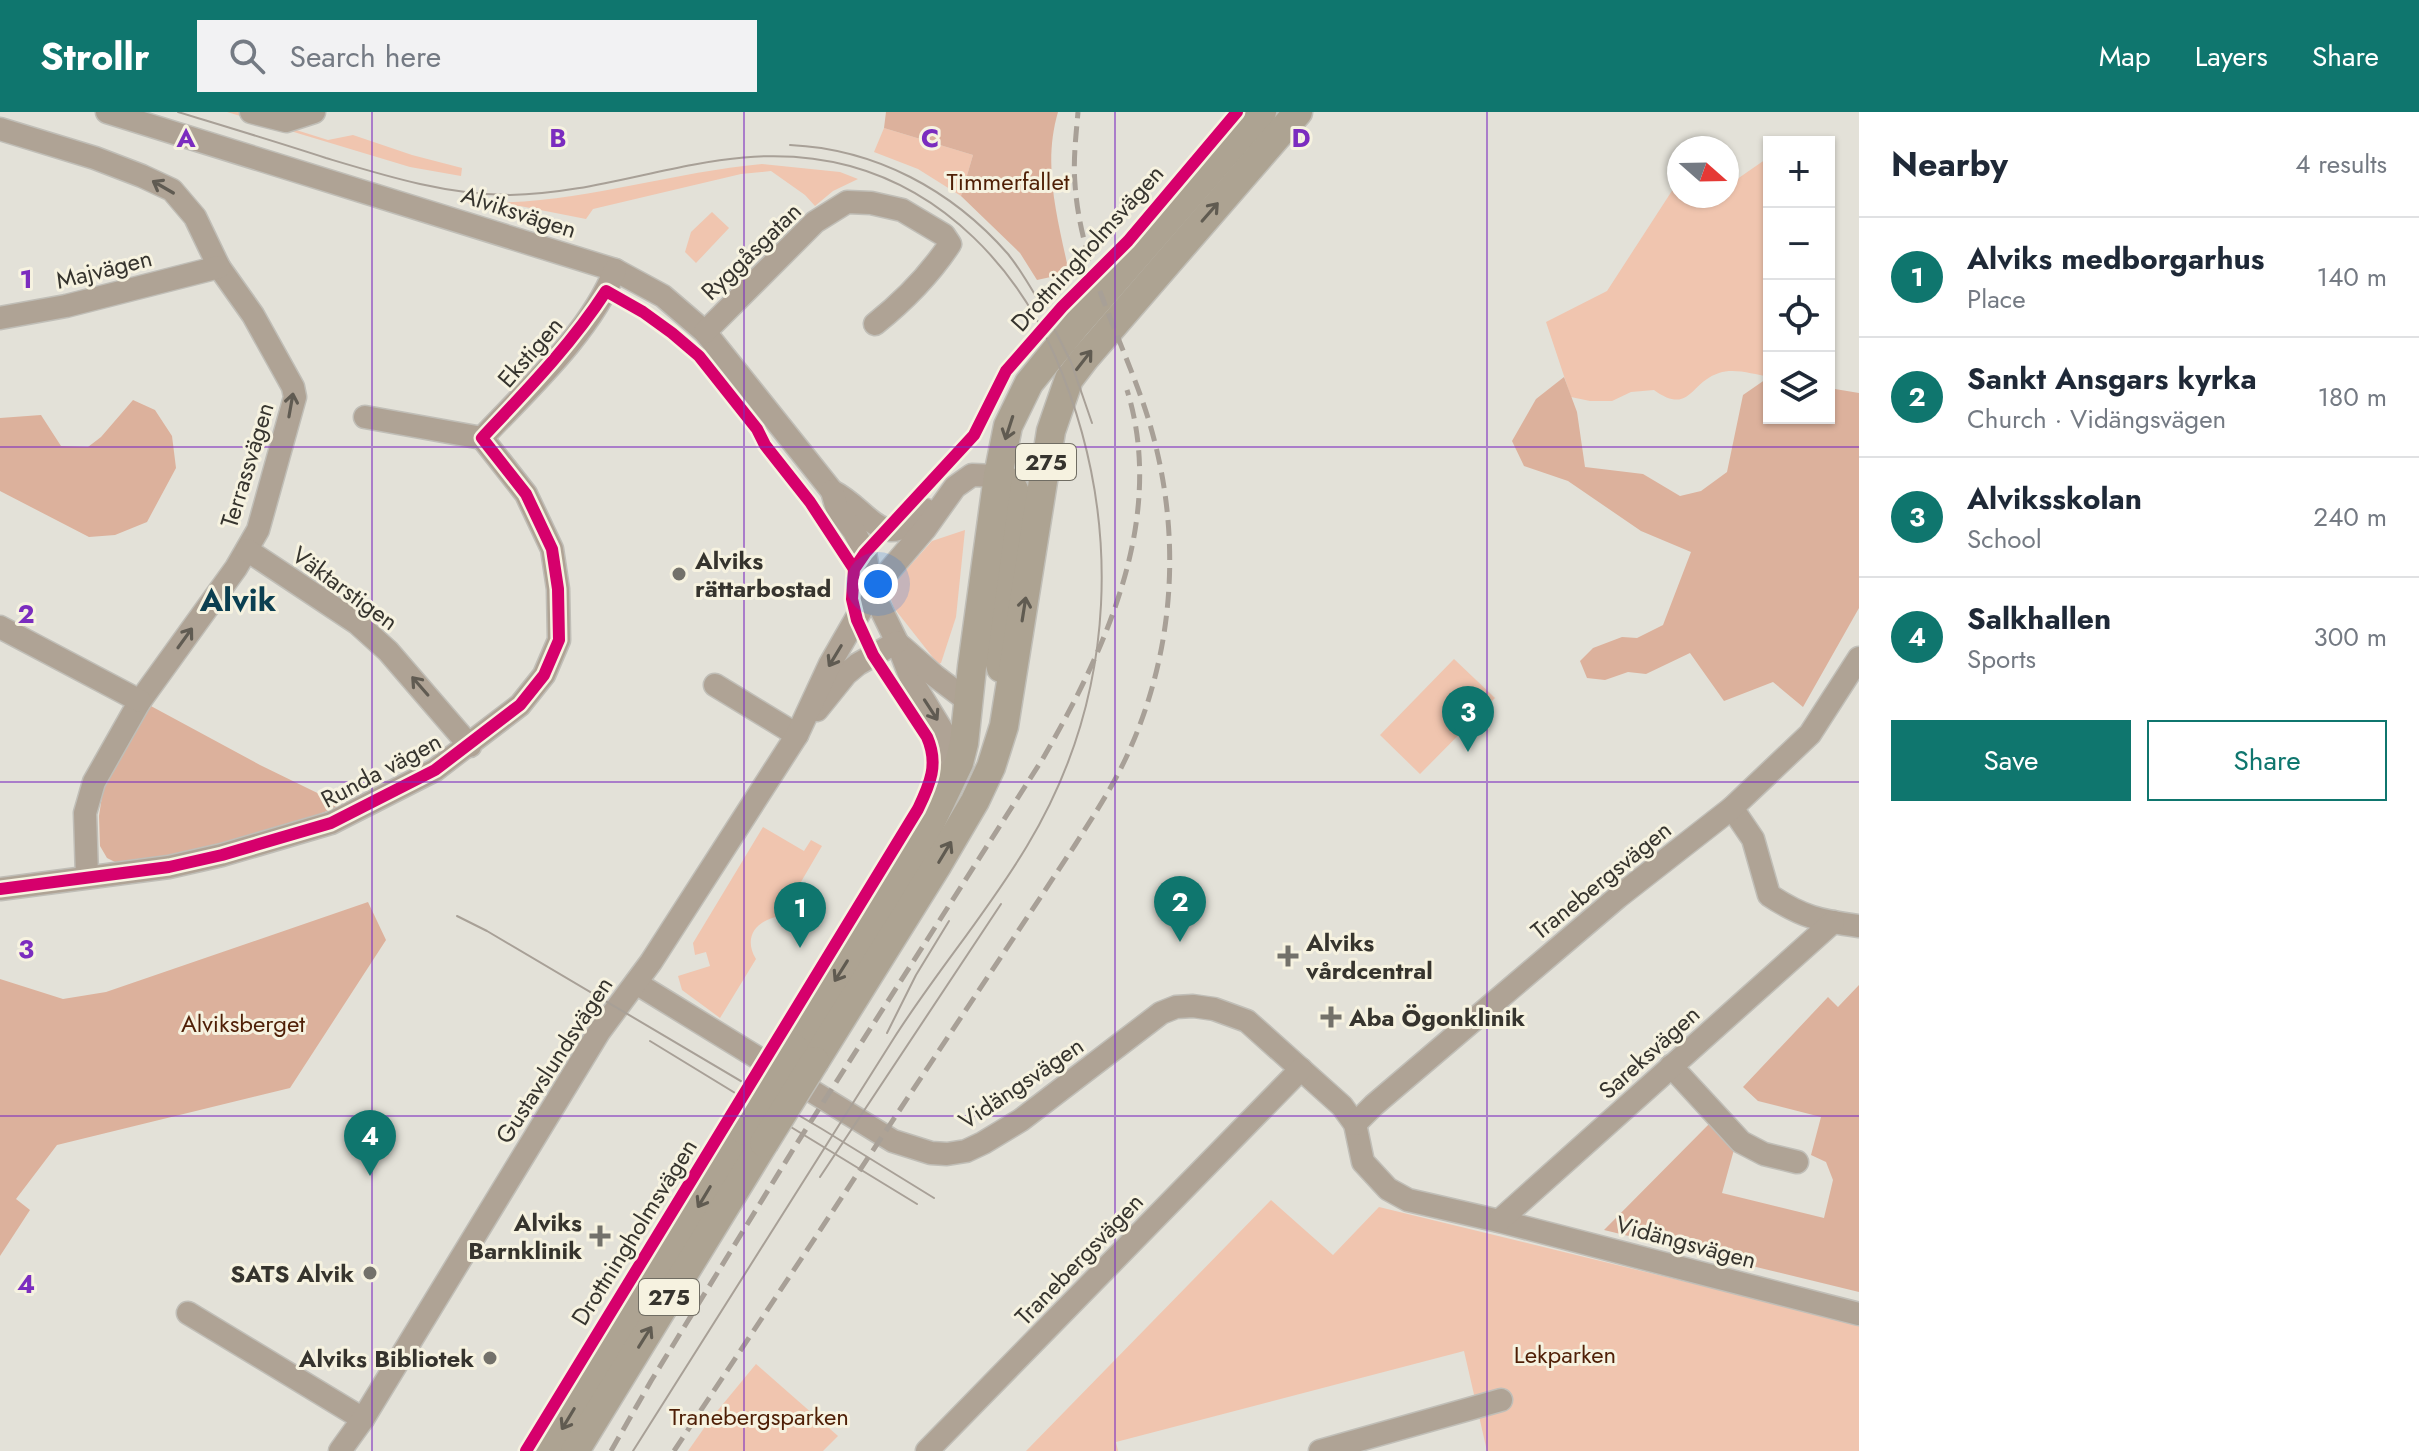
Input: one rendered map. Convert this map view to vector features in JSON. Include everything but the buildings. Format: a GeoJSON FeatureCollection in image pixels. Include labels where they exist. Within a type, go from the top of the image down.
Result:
{"type":"FeatureCollection","features":[{"type":"Feature","properties":{"kind":"main road","name":"Drottningholmsvägen"},"geometry":{"type":"LineString","coordinates":[[804,1055],[952,781],[964,743],[998,476],[1008,426],[1029,383],[1262,112]]}},
{"type":"Feature","properties":{"kind":"main road","name":"Drottningholmsvägen"},"geometry":{"type":"LineString","coordinates":[[575,1451],[804,1055],[975,801],[999,747],[1024,614],[1051,431],[1069,379],[1298,112]]}},
{"type":"Feature","properties":{"kind":"main road"},"geometry":{"type":"LineString","coordinates":[[968,701],[987,699],[1010,686],[1003,677],[999,660],[1018,505],[1016,492],[1010,483],[998,476]]}},
{"type":"Feature","properties":{"kind":"main road","name":"Drottningholmsvägen"},"geometry":{"type":"LineString","coordinates":[[549,1451],[754,1137]]}},
{"type":"Feature","properties":{"kind":"street","name":"Alviksvägen"},"geometry":{"type":"LineString","coordinates":[[107,112],[615,270],[663,296],[705,332],[832,491],[837,509],[854,531],[865,553],[872,591],[912,681],[942,730],[950,753],[952,781]]}},
{"type":"Feature","properties":{"kind":"street"},"geometry":{"type":"LineString","coordinates":[[251,112],[286,121],[314,112]]}},
{"type":"Feature","properties":{"kind":"street","name":"Terrassvägen"},"geometry":{"type":"LineString","coordinates":[[0,129],[107,163],[172,190],[195,217],[219,267],[253,315],[293,387],[295,397],[258,530],[140,701],[94,782],[85,813],[87,877]]}},
{"type":"Feature","properties":{"kind":"street","name":"Ryggåsgatan"},"geometry":{"type":"LineString","coordinates":[[705,332],[815,222],[847,202],[871,203],[902,210],[944,235],[950,244],[915,290],[875,324]]}},
{"type":"Feature","properties":{"kind":"street","name":"Majvägen"},"geometry":{"type":"LineString","coordinates":[[0,318],[66,306],[219,267]]}},
{"type":"Feature","properties":{"kind":"street","name":"Ekstigen"},"geometry":{"type":"LineString","coordinates":[[482,438],[547,370],[591,314],[615,270]]}},
{"type":"Feature","properties":{"kind":"street"},"geometry":{"type":"LineString","coordinates":[[365,417],[482,438]]}},
{"type":"Feature","properties":{"kind":"street","name":"Runda vägen"},"geometry":{"type":"LineString","coordinates":[[0,889],[169,867],[331,823],[435,770],[520,705],[544,675],[559,640],[558,589],[552,549],[526,494],[482,438]]}},
{"type":"Feature","properties":{"kind":"street"},"geometry":{"type":"LineString","coordinates":[[955,487],[972,475],[998,476]]}},
{"type":"Feature","properties":{"kind":"street","name":"Alviksvägen"},"geometry":{"type":"LineString","coordinates":[[832,491],[847,498],[876,524],[897,532],[916,521],[955,487]]}},
{"type":"Feature","properties":{"kind":"street","name":"Gustavslundsvägen"},"geometry":{"type":"LineString","coordinates":[[800,729],[814,695],[872,591],[925,529],[955,487]]}},
{"type":"Feature","properties":{"kind":"street","name":"Väktarstigen"},"geometry":{"type":"LineString","coordinates":[[247,550],[357,623],[418,684],[470,746]]}},
{"type":"Feature","properties":{"kind":"street"},"geometry":{"type":"LineString","coordinates":[[0,627],[140,701]]}},
{"type":"Feature","properties":{"kind":"street"},"geometry":{"type":"LineString","coordinates":[[897,642],[968,701]]}},
{"type":"Feature","properties":{"kind":"street","name":"Gustavslundsvägen"},"geometry":{"type":"LineString","coordinates":[[340,1451],[363,1419],[599,1032],[636,983],[800,729],[846,674],[897,642]]}},
{"type":"Feature","properties":{"kind":"street","name":"Tranebergsvägen"},"geometry":{"type":"LineString","coordinates":[[1355,1124],[1608,905],[1732,808],[1810,734],[1859,658]]}},
{"type":"Feature","properties":{"kind":"street"},"geometry":{"type":"LineString","coordinates":[[715,685],[800,729]]}},
{"type":"Feature","properties":{"kind":"street"},"geometry":{"type":"LineString","coordinates":[[1732,808],[1753,839],[1769,895],[1812,918],[1859,926]]}},
{"type":"Feature","properties":{"kind":"street","name":"Sareksvägen"},"geometry":{"type":"LineString","coordinates":[[1499,1221],[1833,922]]}},
{"type":"Feature","properties":{"kind":"street","name":"Vidängsvägen"},"geometry":{"type":"LineString","coordinates":[[636,983],[893,1141],[931,1153],[966,1151],[1001,1133],[1161,1013],[1176,1007],[1193,1006],[1233,1014],[1247,1021],[1342,1106],[1355,1124],[1363,1162],[1388,1189],[1408,1200],[1859,1314]]}},
{"type":"Feature","properties":{"kind":"street"},"geometry":{"type":"LineString","coordinates":[[1671,1066],[1741,1142],[1764,1154],[1797,1162]]}},
{"type":"Feature","properties":{"kind":"street","name":"Tranebergsvägen"},"geometry":{"type":"LineString","coordinates":[[927,1451],[1301,1069]]}},
{"type":"Feature","properties":{"kind":"street"},"geometry":{"type":"LineString","coordinates":[[188,1313],[363,1419]]}},
{"type":"Feature","properties":{"kind":"street"},"geometry":{"type":"LineString","coordinates":[[1320,1451],[1501,1400]]}},
{"type":"Feature","properties":{"kind":"green space"},"geometry":{"type":"Polygon","coordinates":[[[227,112],[239,112],[328,140],[353,135],[462,168],[461,176],[410,167],[227,112]]]}},
{"type":"Feature","properties":{"kind":"green space","name":"Timmerfallet"},"geometry":{"type":"Polygon","coordinates":[[[886,112],[1058,112],[1051,152],[1053,192],[1069,273],[1037,280],[1020,253],[961,196],[973,155],[884,128],[886,112]]]}},
{"type":"Feature","properties":{"kind":"green space"},"geometry":{"type":"Polygon","coordinates":[[[884,128],[973,155],[961,196],[918,169],[874,152],[884,128]]]}},
{"type":"Feature","properties":{"kind":"green space"},"geometry":{"type":"Polygon","coordinates":[[[1763,161],[1763,376],[1737,371],[1719,373],[1709,377],[1689,395],[1675,400],[1654,390],[1631,392],[1612,401],[1571,397],[1546,322],[1607,291],[1667,198],[1667,208],[1739,208],[1739,178],[1763,161]]]}},
{"type":"Feature","properties":{"kind":"green space"},"geometry":{"type":"Polygon","coordinates":[[[762,164],[840,172],[858,179],[833,191],[815,206],[771,171],[741,174],[593,209],[586,219],[520,206],[477,209],[467,202],[542,200],[762,164]]]}},
{"type":"Feature","properties":{"kind":"green space"},"geometry":{"type":"Polygon","coordinates":[[[712,212],[729,228],[696,263],[685,252],[691,232],[712,212]]]}},
{"type":"Feature","properties":{"kind":"green space"},"geometry":{"type":"Polygon","coordinates":[[[1564,377],[1577,412],[1585,467],[1643,474],[1680,496],[1701,491],[1727,472],[1743,395],[1763,381],[1763,424],[1835,424],[1835,389],[1859,393],[1859,608],[1803,707],[1773,682],[1724,701],[1690,653],[1646,674],[1628,672],[1605,680],[1587,678],[1580,661],[1593,648],[1622,637],[1637,638],[1663,625],[1691,552],[1641,531],[1568,481],[1524,466],[1512,441],[1536,399],[1564,377]]]}},
{"type":"Feature","properties":{"kind":"green space"},"geometry":{"type":"Polygon","coordinates":[[[133,400],[155,410],[172,436],[176,468],[147,522],[115,535],[89,537],[0,491],[0,418],[41,415],[61,446],[88,447],[101,437],[133,400]]]}},
{"type":"Feature","properties":{"kind":"green space"},"geometry":{"type":"Polygon","coordinates":[[[965,530],[956,617],[941,663],[938,664],[894,608],[890,597],[891,587],[932,541],[965,530]]]}},
{"type":"Feature","properties":{"kind":"green space"},"geometry":{"type":"Polygon","coordinates":[[[1454,659],[1495,698],[1420,774],[1380,735],[1454,659]]]}},
{"type":"Feature","properties":{"kind":"green space"},"geometry":{"type":"Polygon","coordinates":[[[149,705],[342,805],[287,827],[212,847],[119,864],[107,858],[100,846],[99,816],[104,783],[149,705]]]}},
{"type":"Feature","properties":{"kind":"green space"},"geometry":{"type":"Polygon","coordinates":[[[763,827],[804,851],[811,840],[822,846],[781,916],[765,921],[755,930],[751,943],[756,959],[720,1018],[682,990],[678,976],[710,966],[706,952],[695,955],[693,943],[763,827]]]}},
{"type":"Feature","properties":{"kind":"green space","name":"Alviksberget"},"geometry":{"type":"Polygon","coordinates":[[[368,902],[386,940],[290,1088],[57,1145],[16,1199],[30,1210],[0,1256],[0,979],[63,999],[106,992],[368,902]]]}},
{"type":"Feature","properties":{"kind":"green space"},"geometry":{"type":"Polygon","coordinates":[[[1859,985],[1859,1292],[1604,1230],[1711,1122],[1735,1146],[1722,1193],[1824,1218],[1833,1180],[1826,1162],[1811,1155],[1821,1117],[1758,1101],[1743,1087],[1828,997],[1838,1007],[1859,985]]]}},
{"type":"Feature","properties":{"kind":"green space","name":"Lekparken"},"geometry":{"type":"Polygon","coordinates":[[[1271,1200],[1333,1255],[1379,1207],[1859,1324],[1859,1451],[1487,1451],[1464,1351],[1116,1442],[1118,1451],[1026,1451],[1271,1200]]]}},
{"type":"Feature","properties":{"kind":"green space","name":"Tranebergsparken"},"geometry":{"type":"Polygon","coordinates":[[[756,1364],[838,1436],[823,1451],[688,1451],[709,1421],[756,1364]]]}},
{"type":"Feature","properties":{"kind":"tram line"},"geometry":{"type":"LineString","coordinates":[[178,112],[394,178],[486,194],[554,192],[679,167],[763,156],[806,158],[850,166],[917,194],[974,237],[1020,292],[1039,323],[1055,356],[1077,417],[1093,479],[1100,542],[1101,605],[1094,667],[1079,728],[1057,788],[1012,871],[894,1038],[633,1451]]}},
{"type":"Feature","properties":{"kind":"tram line"},"geometry":{"type":"LineString","coordinates":[[790,145],[822,148],[882,164],[937,192],[986,231],[1008,254],[1041,305]]}},
{"type":"Feature","properties":{"kind":"tram line"},"geometry":{"type":"LineString","coordinates":[[1055,330],[1071,362],[1092,423]]}},
{"type":"Feature","properties":{"kind":"tram line"},"geometry":{"type":"LineString","coordinates":[[820,1177],[1001,904]]}},
{"type":"Feature","properties":{"kind":"tram line"},"geometry":{"type":"LineString","coordinates":[[457,916],[934,1198]]}},
{"type":"Feature","properties":{"kind":"tram line"},"geometry":{"type":"LineString","coordinates":[[887,1033],[916,975],[949,921]]}},
{"type":"Feature","properties":{"kind":"tram line"},"geometry":{"type":"LineString","coordinates":[[650,1041],[917,1204]]}},
{"type":"Feature","properties":{"kind":"railway"},"geometry":{"type":"LineString","coordinates":[[674,1451],[1094,815],[1124,762],[1156,673],[1165,628],[1169,581],[1169,535],[1164,488],[1155,442],[1141,397],[1100,293],[1084,240],[1074,175],[1078,112]]}},
{"type":"Feature","properties":{"kind":"railway"},"geometry":{"type":"LineString","coordinates":[[611,1451],[794,1148],[1042,760],[1087,674],[1123,582],[1134,535],[1139,486],[1137,438],[1127,390]]}},
{"type":"Feature","properties":{"kind":"cycle path"},"geometry":{"type":"LineString","coordinates":[[526,1451],[918,809],[926,791],[932,774],[931,747],[873,655],[857,620],[852,599],[854,569],[865,553],[974,435],[1006,371],[1062,307],[1128,241],[1237,112]]}},
{"type":"Feature","properties":{"kind":"cycle path"},"geometry":{"type":"LineString","coordinates":[[0,889],[169,867],[331,823],[435,770],[520,705],[544,675],[559,640],[558,589],[552,549],[526,494],[482,438],[563,349],[606,291],[643,312],[699,356],[757,429],[765,445],[810,502],[854,569]]}},
{"type":"Feature","properties":{"kind":"place","name":"Alviks rättarbostad"},"geometry":{"type":"Point","coordinates":[679,574]}},
{"type":"Feature","properties":{"kind":"place","name":"Alviksskolan"},"geometry":{"type":"Point","coordinates":[1468,752]}},
{"type":"Feature","properties":{"kind":"place","name":"Sankt Ansgars kyrka"},"geometry":{"type":"Point","coordinates":[1180,942]}},
{"type":"Feature","properties":{"kind":"place","name":"Alviks medborgarhus"},"geometry":{"type":"Point","coordinates":[800,948]}},
{"type":"Feature","properties":{"kind":"place","name":"Alviks vårdcentral"},"geometry":{"type":"Point","coordinates":[1288,956]}},
{"type":"Feature","properties":{"kind":"place","name":"Aba Ögonklinik"},"geometry":{"type":"Point","coordinates":[1331,1017]}},
{"type":"Feature","properties":{"kind":"place","name":"Salkhallen"},"geometry":{"type":"Point","coordinates":[370,1176]}},
{"type":"Feature","properties":{"kind":"place","name":"Alviks Barnklinik"},"geometry":{"type":"Point","coordinates":[600,1236]}},
{"type":"Feature","properties":{"kind":"place","name":"SATS Alvik"},"geometry":{"type":"Point","coordinates":[370,1273]}},
{"type":"Feature","properties":{"kind":"place","name":"Alviks Bibliotek"},"geometry":{"type":"Point","coordinates":[490,1358]}},
{"type":"Feature","properties":{"kind":"district","name":"Alvik"},"geometry":{"type":"Point","coordinates":[238,600]}}]}
